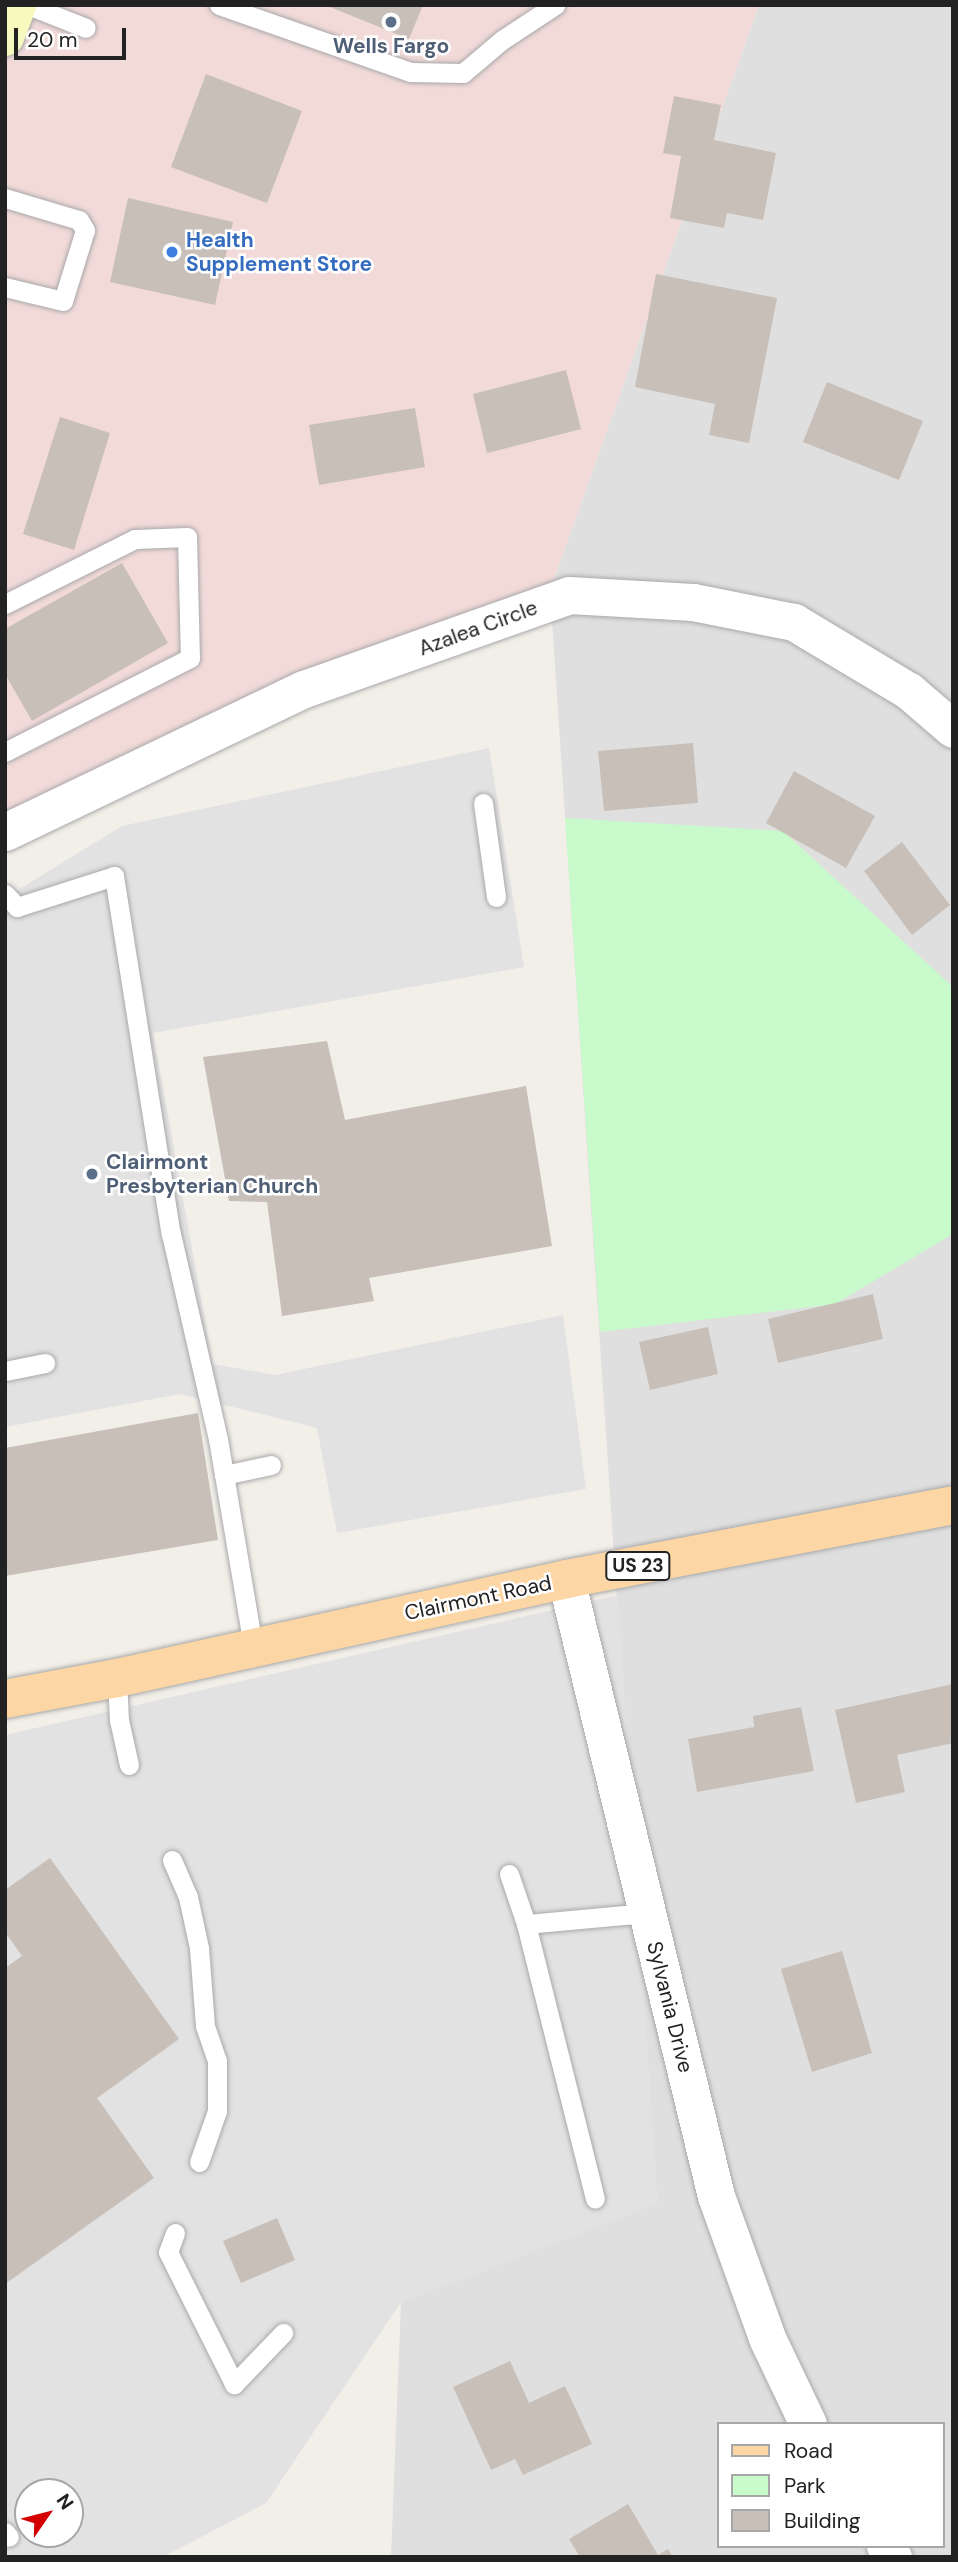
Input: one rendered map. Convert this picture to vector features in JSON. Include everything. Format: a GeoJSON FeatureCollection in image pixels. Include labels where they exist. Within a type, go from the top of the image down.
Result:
{"type":"FeatureCollection","features":[{"type":"Feature","properties":{"kind":"main road"},"geometry":{"type":"LineString","coordinates":[[5,37],[17,5]]}},
{"type":"Feature","properties":{"kind":"main road","name":"Clairmont Road"},"geometry":{"type":"LineString","coordinates":[[5,1699],[117,1678],[566,1579],[953,1505]]}},
{"type":"Feature","properties":{"kind":"street","name":"Azalea Circle"},"geometry":{"type":"LineString","coordinates":[[5,831],[304,689],[569,595],[693,602],[794,622],[909,691],[953,729]]}},
{"type":"Feature","properties":{"kind":"street","name":"Sylvania Drive"},"geometry":{"type":"LineString","coordinates":[[566,1579],[716,2196],[767,2338],[807,2422]]}},
{"type":"Feature","properties":{"kind":"lane"},"geometry":{"type":"LineString","coordinates":[[28,5],[86,28]]}},
{"type":"Feature","properties":{"kind":"lane"},"geometry":{"type":"LineString","coordinates":[[219,5],[410,72],[463,73],[502,40],[555,5]]}},
{"type":"Feature","properties":{"kind":"lane"},"geometry":{"type":"LineString","coordinates":[[5,198],[79,220],[85,230],[64,300],[5,287]]}},
{"type":"Feature","properties":{"kind":"lane"},"geometry":{"type":"LineString","coordinates":[[5,604],[135,539],[187,537],[190,658],[5,752]]}},
{"type":"Feature","properties":{"kind":"lane"},"geometry":{"type":"LineString","coordinates":[[482,803],[496,897]]}},
{"type":"Feature","properties":{"kind":"lane"},"geometry":{"type":"LineString","coordinates":[[5,894],[17,907],[114,876],[171,1234],[224,1475],[253,1646]]}},
{"type":"Feature","properties":{"kind":"lane"},"geometry":{"type":"LineString","coordinates":[[5,1371],[45,1363]]}},
{"type":"Feature","properties":{"kind":"lane"},"geometry":{"type":"LineString","coordinates":[[224,1475],[271,1465]]}},
{"type":"Feature","properties":{"kind":"lane"},"geometry":{"type":"LineString","coordinates":[[117,1678],[119,1720],[129,1765]]}},
{"type":"Feature","properties":{"kind":"lane"},"geometry":{"type":"LineString","coordinates":[[173,1860],[188,1897],[198,1948],[205,2026],[217,2061],[217,2111],[199,2162]]}},
{"type":"Feature","properties":{"kind":"lane"},"geometry":{"type":"LineString","coordinates":[[509,1874],[526,1924],[595,2198]]}},
{"type":"Feature","properties":{"kind":"lane"},"geometry":{"type":"LineString","coordinates":[[526,1924],[648,1913]]}},
{"type":"Feature","properties":{"kind":"lane"},"geometry":{"type":"LineString","coordinates":[[175,2233],[168,2252],[234,2384],[283,2333]]}},
{"type":"Feature","properties":{"kind":"shaded area"},"geometry":{"type":"Polygon","coordinates":[[[5,5],[759,5],[550,590],[5,854],[5,5]]]}},
{"type":"Feature","properties":{"kind":"shaded area"},"geometry":{"type":"Polygon","coordinates":[[[759,5],[953,5],[953,2557],[391,2557],[401,2302],[657,2203],[550,590],[759,5]]]}},
{"type":"Feature","properties":{"kind":"shaded area","name":"Clairmont Presbyterian Church"},"geometry":{"type":"Polygon","coordinates":[[[489,748],[524,967],[153,1033],[213,1364],[275,1375],[563,1315],[586,1489],[337,1533],[317,1428],[180,1394],[5,1427],[5,898],[122,826],[489,748]]]}},
{"type":"Feature","properties":{"kind":"shaded area"},"geometry":{"type":"Polygon","coordinates":[[[618,1595],[657,2203],[401,2302],[266,2503],[163,2557],[5,2557],[5,1735],[618,1595]]]}},
{"type":"Feature","properties":{"kind":"green space"},"geometry":{"type":"Polygon","coordinates":[[[565,818],[783,831],[953,987],[953,1234],[835,1304],[600,1332],[565,818]]]}},
{"type":"Feature","properties":{"kind":"building","name":"Wells Fargo"},"geometry":{"type":"Polygon","coordinates":[[[325,5],[423,5],[409,39],[325,5]]]}},
{"type":"Feature","properties":{"kind":"building"},"geometry":{"type":"Polygon","coordinates":[[[206,74],[302,111],[267,203],[171,167],[206,74]]]}},
{"type":"Feature","properties":{"kind":"building"},"geometry":{"type":"Polygon","coordinates":[[[674,96],[721,105],[714,140],[776,153],[763,220],[727,213],[724,228],[670,218],[681,156],[663,153],[674,96]]]}},
{"type":"Feature","properties":{"kind":"building","name":"Health Supplement Store"},"geometry":{"type":"Polygon","coordinates":[[[128,198],[233,222],[215,305],[110,282],[128,198]]]}},
{"type":"Feature","properties":{"kind":"building"},"geometry":{"type":"Polygon","coordinates":[[[656,274],[777,298],[749,443],[709,435],[715,404],[635,387],[656,274]]]}},
{"type":"Feature","properties":{"kind":"building"},"geometry":{"type":"Polygon","coordinates":[[[566,370],[581,429],[487,453],[473,394],[566,370]]]}},
{"type":"Feature","properties":{"kind":"building"},"geometry":{"type":"Polygon","coordinates":[[[827,382],[923,421],[899,480],[803,442],[827,382]]]}},
{"type":"Feature","properties":{"kind":"building"},"geometry":{"type":"Polygon","coordinates":[[[415,408],[425,467],[319,485],[309,425],[415,408]]]}},
{"type":"Feature","properties":{"kind":"building"},"geometry":{"type":"Polygon","coordinates":[[[60,417],[110,433],[74,550],[23,534],[60,417]]]}},
{"type":"Feature","properties":{"kind":"building"},"geometry":{"type":"Polygon","coordinates":[[[122,563],[168,643],[32,721],[5,674],[5,629],[122,563]]]}},
{"type":"Feature","properties":{"kind":"building"},"geometry":{"type":"Polygon","coordinates":[[[693,743],[698,803],[604,811],[598,751],[693,743]]]}},
{"type":"Feature","properties":{"kind":"building"},"geometry":{"type":"Polygon","coordinates":[[[794,771],[875,816],[846,868],[766,823],[794,771]]]}},
{"type":"Feature","properties":{"kind":"building"},"geometry":{"type":"Polygon","coordinates":[[[902,842],[950,905],[912,935],[864,871],[902,842]]]}},
{"type":"Feature","properties":{"kind":"building"},"geometry":{"type":"Polygon","coordinates":[[[327,1041],[345,1120],[526,1086],[552,1246],[369,1278],[374,1301],[282,1316],[267,1202],[229,1201],[203,1057],[327,1041]]]}},
{"type":"Feature","properties":{"kind":"building"},"geometry":{"type":"Polygon","coordinates":[[[873,1294],[883,1339],[778,1363],[768,1319],[873,1294]]]}},
{"type":"Feature","properties":{"kind":"building"},"geometry":{"type":"Polygon","coordinates":[[[708,1327],[718,1374],[650,1390],[639,1342],[708,1327]]]}},
{"type":"Feature","properties":{"kind":"building"},"geometry":{"type":"Polygon","coordinates":[[[198,1413],[218,1540],[5,1576],[5,1448],[198,1413]]]}},
{"type":"Feature","properties":{"kind":"building"},"geometry":{"type":"Polygon","coordinates":[[[953,1684],[953,1743],[897,1755],[905,1792],[856,1803],[835,1710],[953,1684]]]}},
{"type":"Feature","properties":{"kind":"building"},"geometry":{"type":"Polygon","coordinates":[[[801,1707],[814,1771],[697,1792],[688,1739],[754,1727],[753,1716],[801,1707]]]}},
{"type":"Feature","properties":{"kind":"building"},"geometry":{"type":"Polygon","coordinates":[[[50,1858],[179,2039],[97,2098],[154,2178],[5,2284],[5,1968],[22,1956],[5,1932],[5,1890],[50,1858]]]}},
{"type":"Feature","properties":{"kind":"building"},"geometry":{"type":"Polygon","coordinates":[[[842,1951],[872,2053],[812,2072],[781,1969],[842,1951]]]}},
{"type":"Feature","properties":{"kind":"building"},"geometry":{"type":"Polygon","coordinates":[[[277,2218],[295,2260],[241,2283],[223,2241],[277,2218]]]}},
{"type":"Feature","properties":{"kind":"building"},"geometry":{"type":"Polygon","coordinates":[[[510,2361],[529,2403],[565,2386],[592,2444],[523,2475],[515,2459],[491,2470],[453,2387],[510,2361]]]}},
{"type":"Feature","properties":{"kind":"building"},"geometry":{"type":"Polygon","coordinates":[[[628,2504],[658,2555],[668,2549],[673,2557],[580,2557],[569,2539],[628,2504]]]}},
{"type":"Feature","properties":{"kind":"place","name":"Wells Fargo"},"geometry":{"type":"Point","coordinates":[391,22]}},
{"type":"Feature","properties":{"kind":"place","name":"Health Supplement Store"},"geometry":{"type":"Point","coordinates":[172,252]}},
{"type":"Feature","properties":{"kind":"place","name":"Clairmont Presbyterian Church"},"geometry":{"type":"Point","coordinates":[92,1174]}}]}
